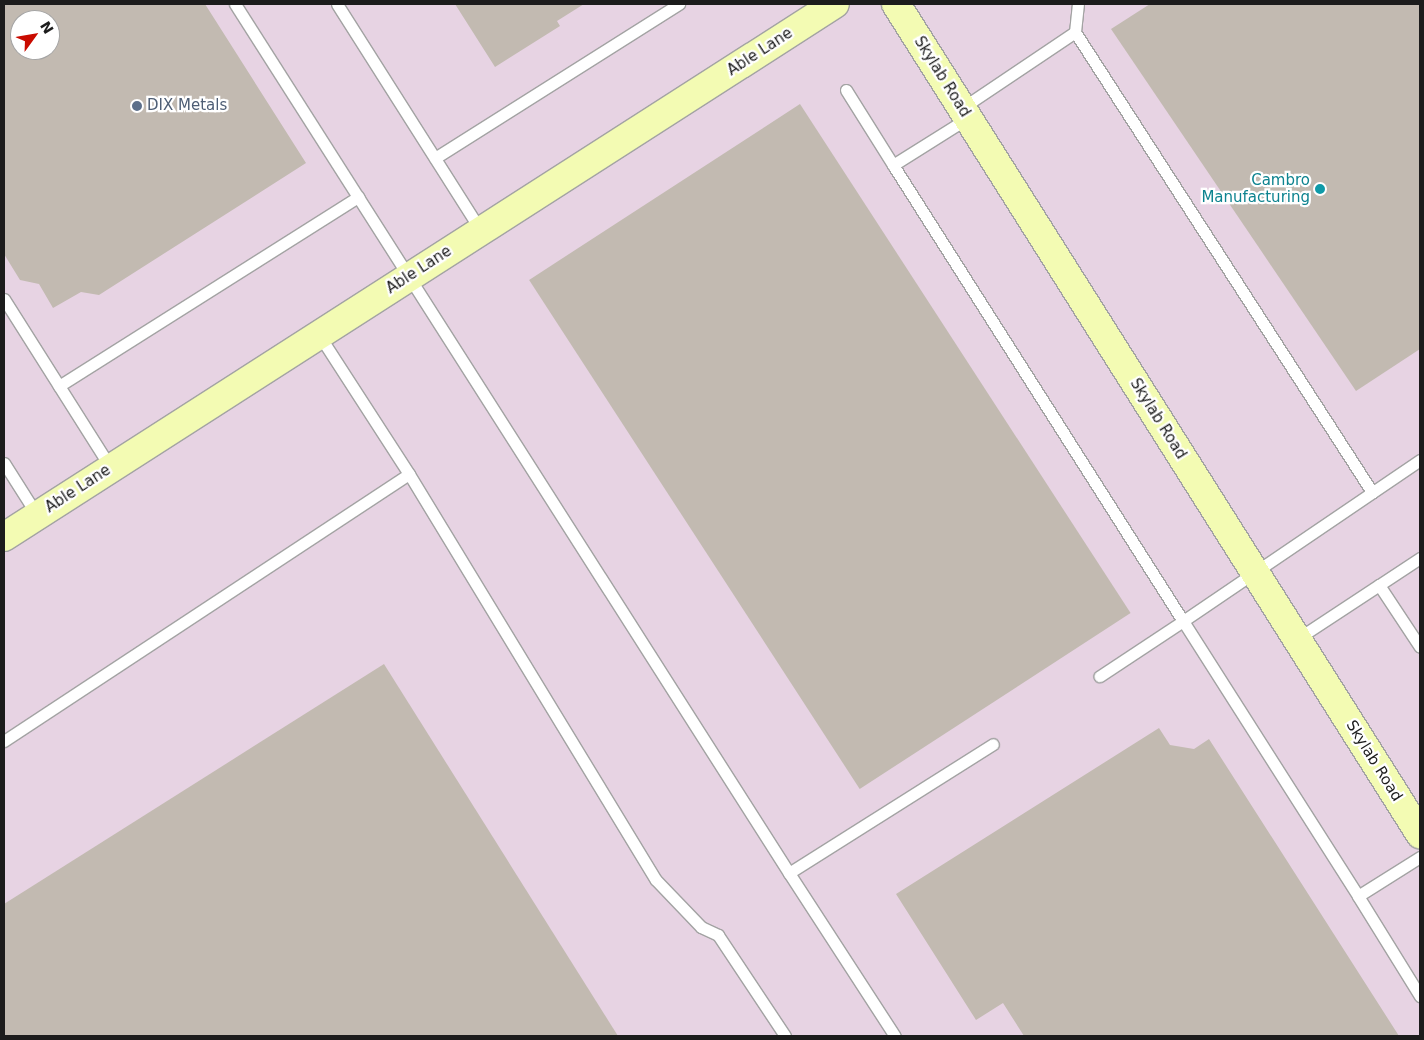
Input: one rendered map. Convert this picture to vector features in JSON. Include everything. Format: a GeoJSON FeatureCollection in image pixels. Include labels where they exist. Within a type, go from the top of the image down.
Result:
{"type":"FeatureCollection","features":[{"type":"Feature","properties":{"kind":"street","name":"Able Lane"},"geometry":{"type":"LineString","coordinates":[[4,537],[835,4]]}},
{"type":"Feature","properties":{"kind":"street","name":"Skylab Road"},"geometry":{"type":"LineString","coordinates":[[896,4],[1420,834]]}},
{"type":"Feature","properties":{"kind":"lane"},"geometry":{"type":"LineString","coordinates":[[235,4],[895,1036]]}},
{"type":"Feature","properties":{"kind":"lane"},"geometry":{"type":"LineString","coordinates":[[337,4],[481,231]]}},
{"type":"Feature","properties":{"kind":"lane"},"geometry":{"type":"LineString","coordinates":[[435,158],[679,4]]}},
{"type":"Feature","properties":{"kind":"lane"},"geometry":{"type":"LineString","coordinates":[[1078,4],[1075,32],[1372,492]]}},
{"type":"Feature","properties":{"kind":"lane"},"geometry":{"type":"LineString","coordinates":[[893,165],[1075,32]]}},
{"type":"Feature","properties":{"kind":"lane"},"geometry":{"type":"LineString","coordinates":[[846,90],[1420,996]]}},
{"type":"Feature","properties":{"kind":"lane"},"geometry":{"type":"LineString","coordinates":[[59,386],[358,197]]}},
{"type":"Feature","properties":{"kind":"lane"},"geometry":{"type":"LineString","coordinates":[[4,299],[111,468]]}},
{"type":"Feature","properties":{"kind":"lane"},"geometry":{"type":"LineString","coordinates":[[319,335],[409,474],[656,880],[701,927],[718,935],[785,1036]]}},
{"type":"Feature","properties":{"kind":"lane"},"geometry":{"type":"LineString","coordinates":[[1100,676],[1256,573],[1420,460]]}},
{"type":"Feature","properties":{"kind":"lane"},"geometry":{"type":"LineString","coordinates":[[4,463],[38,516]]}},
{"type":"Feature","properties":{"kind":"lane"},"geometry":{"type":"LineString","coordinates":[[4,741],[409,474]]}},
{"type":"Feature","properties":{"kind":"lane"},"geometry":{"type":"LineString","coordinates":[[1297,639],[1420,558]]}},
{"type":"Feature","properties":{"kind":"lane"},"geometry":{"type":"LineString","coordinates":[[1379,585],[1420,647]]}},
{"type":"Feature","properties":{"kind":"lane"},"geometry":{"type":"LineString","coordinates":[[789,873],[993,744]]}},
{"type":"Feature","properties":{"kind":"lane"},"geometry":{"type":"LineString","coordinates":[[1358,896],[1420,856]]}},
{"type":"Feature","properties":{"kind":"shaded area"},"geometry":{"type":"Polygon","coordinates":[[[4,4],[1420,4],[1420,1036],[4,1036],[4,4]]]}},
{"type":"Feature","properties":{"kind":"building","name":"DIX Metals"},"geometry":{"type":"Polygon","coordinates":[[[4,4],[205,4],[306,163],[99,295],[81,292],[53,308],[39,284],[20,280],[4,254],[4,4]]]}},
{"type":"Feature","properties":{"kind":"building"},"geometry":{"type":"Polygon","coordinates":[[[455,4],[584,4],[557,21],[560,26],[495,67],[455,4]]]}},
{"type":"Feature","properties":{"kind":"building","name":"Cambro Manufacturing"},"geometry":{"type":"Polygon","coordinates":[[[1150,4],[1420,4],[1420,349],[1356,391],[1111,29],[1150,4]]]}},
{"type":"Feature","properties":{"kind":"building"},"geometry":{"type":"Polygon","coordinates":[[[800,104],[1131,613],[860,789],[529,280],[800,104]]]}},
{"type":"Feature","properties":{"kind":"building"},"geometry":{"type":"Polygon","coordinates":[[[384,664],[618,1036],[4,1036],[4,904],[384,664]]]}},
{"type":"Feature","properties":{"kind":"building"},"geometry":{"type":"Polygon","coordinates":[[[1159,728],[1170,745],[1194,749],[1209,739],[1399,1036],[1024,1036],[1003,1003],[976,1020],[896,894],[1159,728]]]}},
{"type":"Feature","properties":{"kind":"place","name":"DIX Metals"},"geometry":{"type":"Point","coordinates":[137,106]}},
{"type":"Feature","properties":{"kind":"place","name":"Cambro Manufacturing"},"geometry":{"type":"Point","coordinates":[1320,189]}}]}
